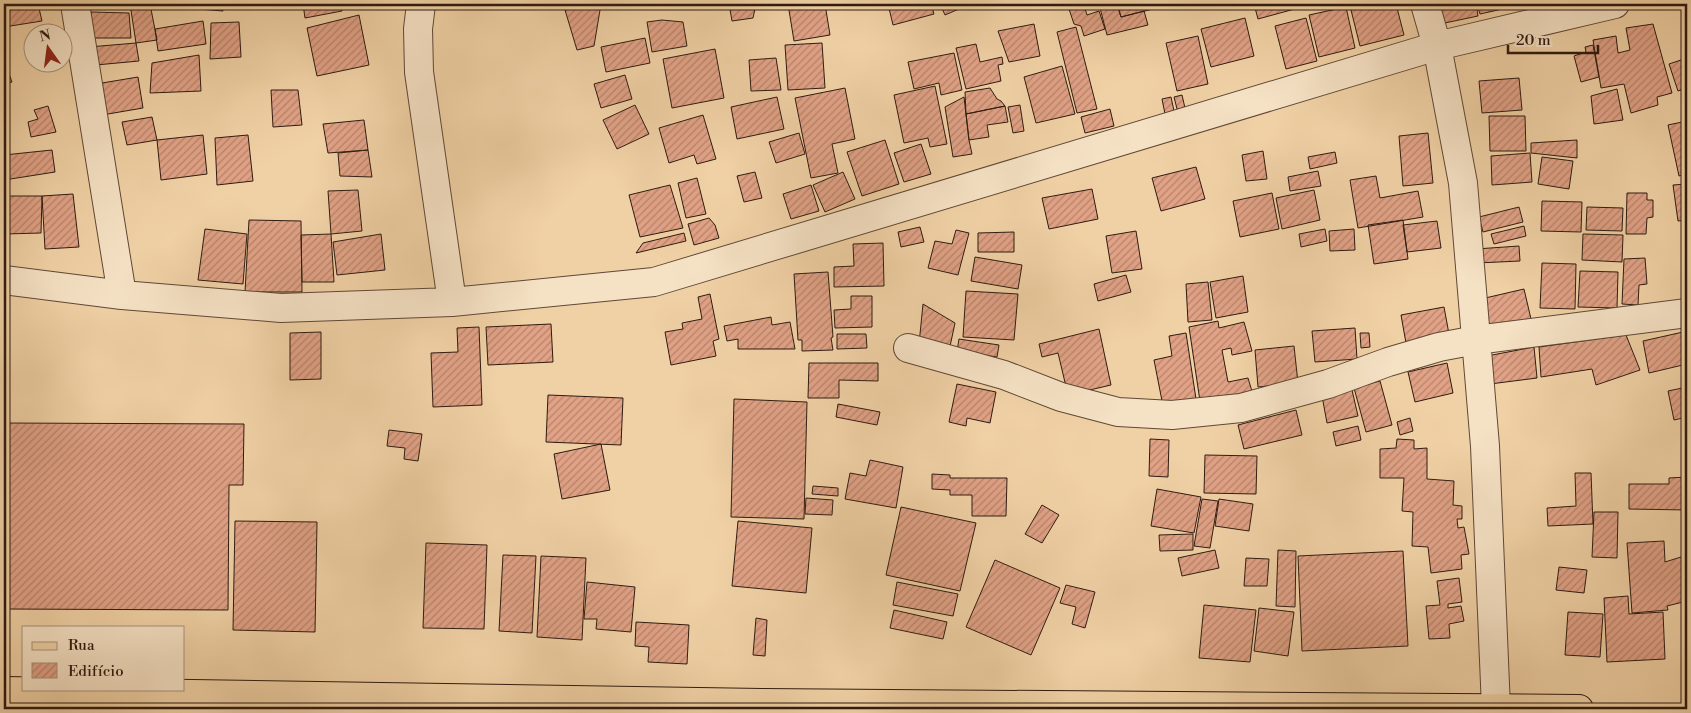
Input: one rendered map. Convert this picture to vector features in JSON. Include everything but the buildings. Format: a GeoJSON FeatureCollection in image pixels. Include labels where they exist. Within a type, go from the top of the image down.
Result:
{"type":"FeatureCollection","features":[{"type":"Feature","properties":{"kind":"main road"},"geometry":{"type":"LineString","coordinates":[[19,697],[762,706],[1579,709]]}},
{"type":"Feature","properties":{"kind":"street"},"geometry":{"type":"LineString","coordinates":[[75,4],[122,295]]}},
{"type":"Feature","properties":{"kind":"street"},"geometry":{"type":"LineString","coordinates":[[421,4],[418,29],[420,72],[452,302]]}},
{"type":"Feature","properties":{"kind":"street"},"geometry":{"type":"LineString","coordinates":[[1425,4],[1437,46],[1463,184],[1485,446],[1496,708]]}},
{"type":"Feature","properties":{"kind":"street"},"geometry":{"type":"LineString","coordinates":[[4,280],[122,295],[281,308],[452,302],[654,282],[1437,46],[1615,4]]}},
{"type":"Feature","properties":{"kind":"street"},"geometry":{"type":"LineString","coordinates":[[908,348],[1004,375],[1060,398],[1118,412],[1172,415],[1241,408],[1328,384],[1439,346],[1687,313]]}}]}
